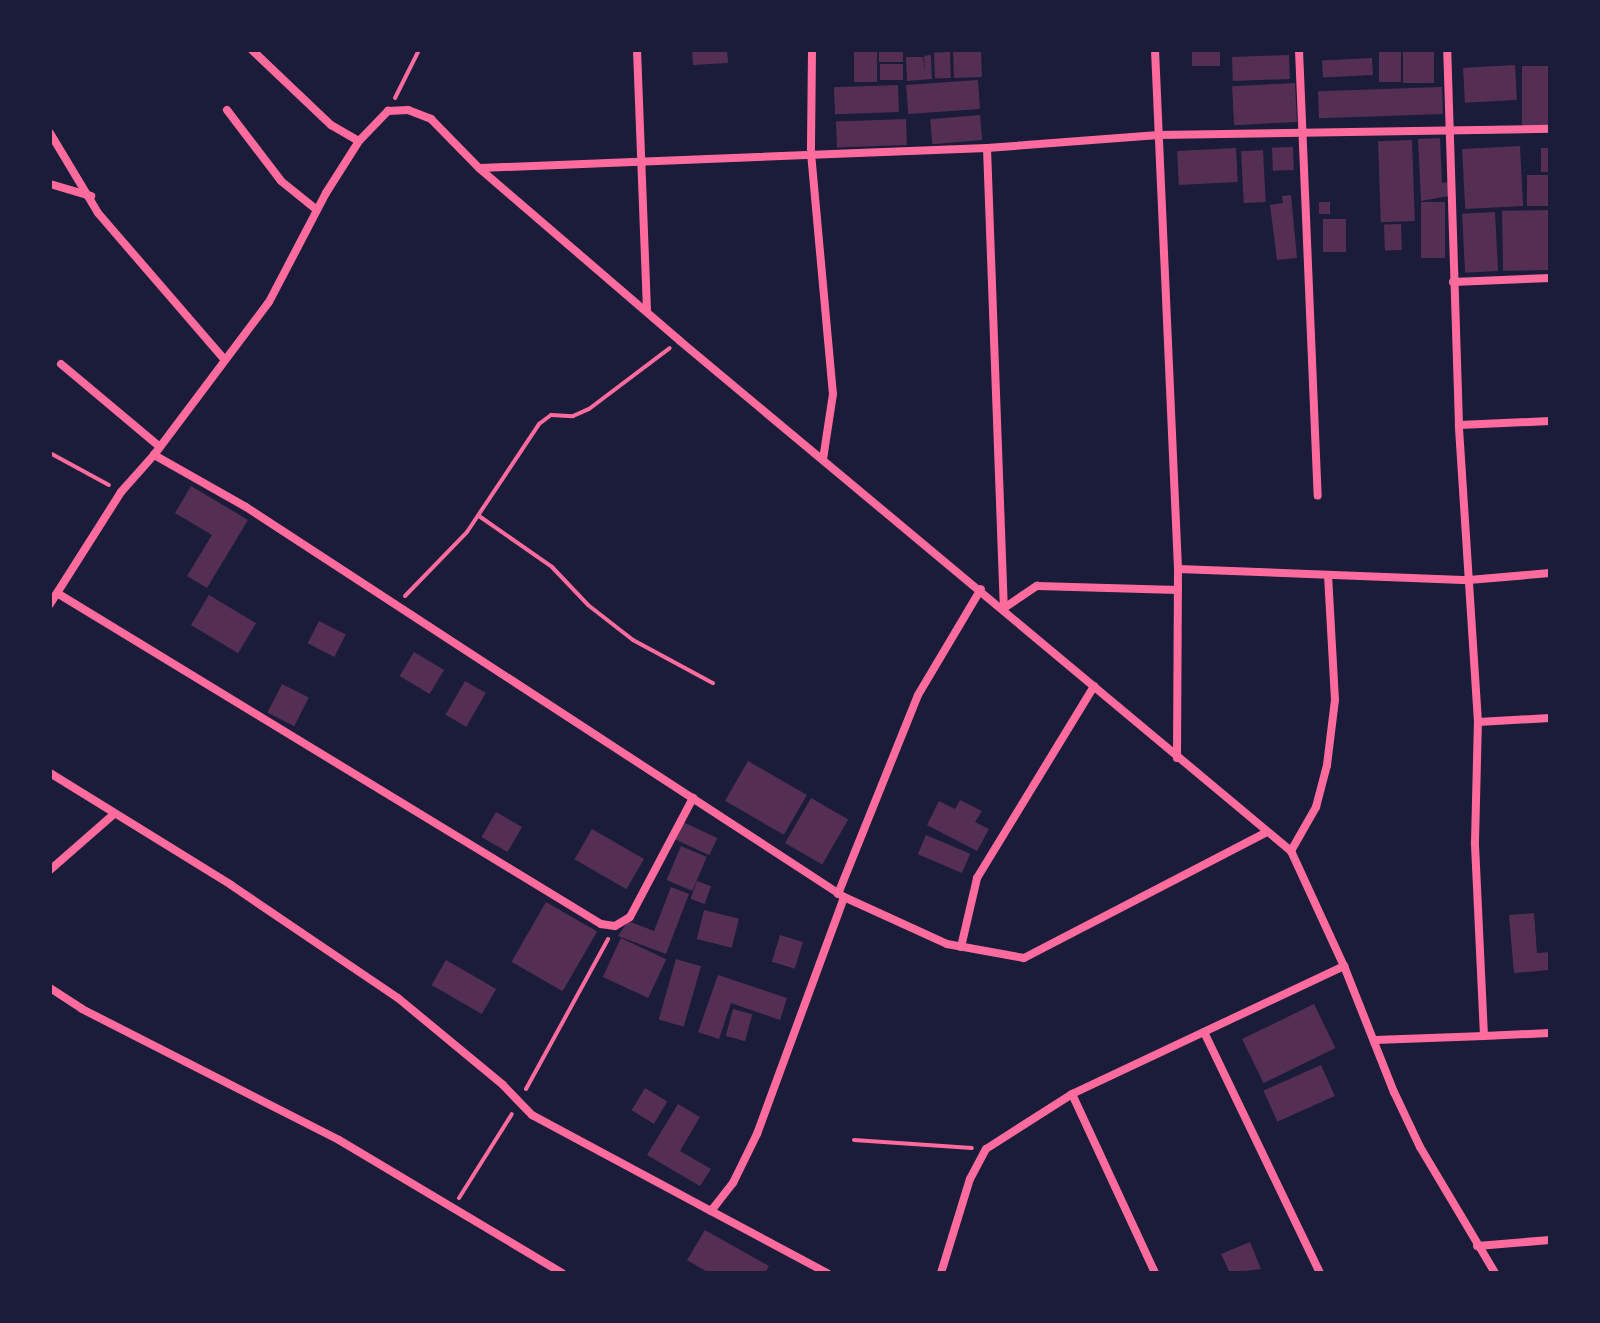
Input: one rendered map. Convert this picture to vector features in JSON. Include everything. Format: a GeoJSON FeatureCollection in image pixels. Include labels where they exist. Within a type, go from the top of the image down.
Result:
{"type":"FeatureCollection","features":[{"type":"Feature","properties":{"kind":"street"},"geometry":{"type":"LineString","coordinates":[[252,50],[331,125],[359,141]]}},
{"type":"Feature","properties":{"kind":"street"},"geometry":{"type":"LineString","coordinates":[[637,50],[647,310]]}},
{"type":"Feature","properties":{"kind":"street"},"geometry":{"type":"LineString","coordinates":[[812,50],[811,153],[833,394],[823,459]]}},
{"type":"Feature","properties":{"kind":"street"},"geometry":{"type":"LineString","coordinates":[[1155,50],[1178,569],[1177,758]]}},
{"type":"Feature","properties":{"kind":"street"},"geometry":{"type":"LineString","coordinates":[[1299,50],[1318,496]]}},
{"type":"Feature","properties":{"kind":"street"},"geometry":{"type":"LineString","coordinates":[[1447,50],[1459,425],[1478,722],[1475,842],[1484,1036]]}},
{"type":"Feature","properties":{"kind":"street"},"geometry":{"type":"LineString","coordinates":[[227,110],[281,181],[317,210]]}},
{"type":"Feature","properties":{"kind":"street"},"geometry":{"type":"LineString","coordinates":[[50,604],[121,492],[154,455],[269,302],[317,210],[359,141],[388,111],[408,110],[431,119],[479,168],[680,341],[1004,608],[1177,758],[1291,851],[1344,966],[1394,1092],[1420,1147],[1495,1273]]}},
{"type":"Feature","properties":{"kind":"street"},"geometry":{"type":"LineString","coordinates":[[479,168],[987,148],[1159,135],[1449,133],[1550,129]]}},
{"type":"Feature","properties":{"kind":"street"},"geometry":{"type":"LineString","coordinates":[[50,133],[91,196],[98,213],[225,360]]}},
{"type":"Feature","properties":{"kind":"street"},"geometry":{"type":"LineString","coordinates":[[987,148],[1004,608]]}},
{"type":"Feature","properties":{"kind":"street"},"geometry":{"type":"LineString","coordinates":[[50,184],[91,196]]}},
{"type":"Feature","properties":{"kind":"street"},"geometry":{"type":"LineString","coordinates":[[1453,282],[1550,278]]}},
{"type":"Feature","properties":{"kind":"street"},"geometry":{"type":"LineString","coordinates":[[61,364],[160,447]]}},
{"type":"Feature","properties":{"kind":"street"},"geometry":{"type":"LineString","coordinates":[[1459,425],[1550,421]]}},
{"type":"Feature","properties":{"kind":"street"},"geometry":{"type":"LineString","coordinates":[[154,455],[246,507],[841,895],[961,947],[1024,958],[1267,832]]}},
{"type":"Feature","properties":{"kind":"street"},"geometry":{"type":"LineString","coordinates":[[1178,569],[1469,580],[1550,573]]}},
{"type":"Feature","properties":{"kind":"street"},"geometry":{"type":"LineString","coordinates":[[1291,851],[1316,807],[1329,752],[1335,700],[1328,575]]}},
{"type":"Feature","properties":{"kind":"street"},"geometry":{"type":"LineString","coordinates":[[1004,608],[1037,586],[1178,590]]}},
{"type":"Feature","properties":{"kind":"street"},"geometry":{"type":"LineString","coordinates":[[711,1211],[733,1183],[757,1134],[841,895],[918,695],[981,589]]}},
{"type":"Feature","properties":{"kind":"street"},"geometry":{"type":"LineString","coordinates":[[57,593],[601,924],[615,926],[630,917],[693,798]]}},
{"type":"Feature","properties":{"kind":"street"},"geometry":{"type":"LineString","coordinates":[[961,947],[977,878],[1094,686]]}},
{"type":"Feature","properties":{"kind":"street"},"geometry":{"type":"LineString","coordinates":[[1478,722],[1550,718]]}},
{"type":"Feature","properties":{"kind":"street"},"geometry":{"type":"LineString","coordinates":[[50,773],[93,796],[114,814],[231,885],[398,998],[503,1085],[518,1104],[655,1184],[827,1273]]}},
{"type":"Feature","properties":{"kind":"street"},"geometry":{"type":"LineString","coordinates":[[50,870],[114,814]]}},
{"type":"Feature","properties":{"kind":"street"},"geometry":{"type":"LineString","coordinates":[[941,1273],[970,1179],[986,1149],[1072,1094],[1344,966]]}},
{"type":"Feature","properties":{"kind":"street"},"geometry":{"type":"LineString","coordinates":[[50,988],[82,1009],[339,1140],[562,1273]]}},
{"type":"Feature","properties":{"kind":"street"},"geometry":{"type":"LineString","coordinates":[[1204,1032],[1320,1273]]}},
{"type":"Feature","properties":{"kind":"street"},"geometry":{"type":"LineString","coordinates":[[1375,1040],[1550,1033]]}},
{"type":"Feature","properties":{"kind":"street"},"geometry":{"type":"LineString","coordinates":[[1072,1094],[1155,1273]]}},
{"type":"Feature","properties":{"kind":"street"},"geometry":{"type":"LineString","coordinates":[[1477,1246],[1550,1240]]}},
{"type":"Feature","properties":{"kind":"path"},"geometry":{"type":"LineString","coordinates":[[388,111],[419,50]]}},
{"type":"Feature","properties":{"kind":"path"},"geometry":{"type":"LineString","coordinates":[[395,606],[479,516],[546,418],[573,416],[589,409],[680,341]]}},
{"type":"Feature","properties":{"kind":"path"},"geometry":{"type":"LineString","coordinates":[[50,453],[121,492]]}},
{"type":"Feature","properties":{"kind":"path"},"geometry":{"type":"LineString","coordinates":[[479,516],[552,567],[588,605],[633,640],[713,683]]}},
{"type":"Feature","properties":{"kind":"path"},"geometry":{"type":"LineString","coordinates":[[452,1208],[518,1104],[615,926]]}},
{"type":"Feature","properties":{"kind":"path"},"geometry":{"type":"LineString","coordinates":[[854,1140],[986,1149]]}},
{"type":"Feature","properties":{"kind":"building"},"geometry":{"type":"Polygon","coordinates":[[[692,50],[727,50],[728,63],[693,65],[692,50]]]}},
{"type":"Feature","properties":{"kind":"building"},"geometry":{"type":"Polygon","coordinates":[[[854,50],[877,50],[877,82],[854,82],[854,50]]]}},
{"type":"Feature","properties":{"kind":"building"},"geometry":{"type":"Polygon","coordinates":[[[879,50],[903,50],[903,62],[879,62],[879,50]]]}},
{"type":"Feature","properties":{"kind":"building"},"geometry":{"type":"Polygon","coordinates":[[[981,50],[982,77],[954,78],[953,51],[981,50]]]}},
{"type":"Feature","properties":{"kind":"building"},"geometry":{"type":"Polygon","coordinates":[[[1192,50],[1220,50],[1220,66],[1192,66],[1192,50]]]}},
{"type":"Feature","properties":{"kind":"building"},"geometry":{"type":"Polygon","coordinates":[[[1379,50],[1401,50],[1401,82],[1379,82],[1379,50]]]}},
{"type":"Feature","properties":{"kind":"building"},"geometry":{"type":"Polygon","coordinates":[[[1403,50],[1434,50],[1434,83],[1403,83],[1403,50]]]}},
{"type":"Feature","properties":{"kind":"building"},"geometry":{"type":"Polygon","coordinates":[[[950,52],[951,78],[935,79],[934,53],[950,52]]]}},
{"type":"Feature","properties":{"kind":"building"},"geometry":{"type":"Polygon","coordinates":[[[931,55],[932,79],[907,81],[906,57],[923,57],[925,71],[924,56],[931,55]]]}},
{"type":"Feature","properties":{"kind":"building"},"geometry":{"type":"Polygon","coordinates":[[[1289,55],[1290,79],[1233,81],[1232,57],[1289,55]]]}},
{"type":"Feature","properties":{"kind":"building"},"geometry":{"type":"Polygon","coordinates":[[[1372,58],[1373,75],[1323,78],[1322,61],[1372,58]]]}},
{"type":"Feature","properties":{"kind":"building"},"geometry":{"type":"Polygon","coordinates":[[[880,64],[903,64],[903,80],[880,80],[880,64]]]}},
{"type":"Feature","properties":{"kind":"building"},"geometry":{"type":"Polygon","coordinates":[[[1515,65],[1517,100],[1465,103],[1463,68],[1515,65]]]}},
{"type":"Feature","properties":{"kind":"building"},"geometry":{"type":"Polygon","coordinates":[[[1522,66],[1550,66],[1550,128],[1522,128],[1522,66]]]}},
{"type":"Feature","properties":{"kind":"building"},"geometry":{"type":"Polygon","coordinates":[[[978,80],[980,109],[908,114],[906,85],[978,80]]]}},
{"type":"Feature","properties":{"kind":"building"},"geometry":{"type":"Polygon","coordinates":[[[1295,83],[1297,122],[1234,125],[1232,86],[1295,83]]]}},
{"type":"Feature","properties":{"kind":"building"},"geometry":{"type":"Polygon","coordinates":[[[898,85],[899,112],[835,114],[834,87],[898,85]]]}},
{"type":"Feature","properties":{"kind":"building"},"geometry":{"type":"Polygon","coordinates":[[[1442,87],[1443,114],[1319,118],[1318,91],[1442,87]]]}},
{"type":"Feature","properties":{"kind":"building"},"geometry":{"type":"Polygon","coordinates":[[[980,115],[982,140],[932,144],[930,119],[980,115]]]}},
{"type":"Feature","properties":{"kind":"building"},"geometry":{"type":"Polygon","coordinates":[[[906,119],[907,145],[837,147],[836,121],[906,119]]]}},
{"type":"Feature","properties":{"kind":"building"},"geometry":{"type":"Polygon","coordinates":[[[1440,138],[1442,183],[1448,182],[1449,196],[1421,201],[1418,139],[1440,138]]]}},
{"type":"Feature","properties":{"kind":"building"},"geometry":{"type":"Polygon","coordinates":[[[1412,140],[1415,221],[1381,222],[1378,141],[1412,140]]]}},
{"type":"Feature","properties":{"kind":"building"},"geometry":{"type":"Polygon","coordinates":[[[1520,146],[1523,206],[1465,209],[1462,149],[1520,146]]]}},
{"type":"Feature","properties":{"kind":"building"},"geometry":{"type":"Polygon","coordinates":[[[1293,147],[1294,170],[1273,171],[1272,148],[1293,147]]]}},
{"type":"Feature","properties":{"kind":"building"},"geometry":{"type":"Polygon","coordinates":[[[1236,148],[1238,182],[1179,185],[1177,151],[1236,148]]]}},
{"type":"Feature","properties":{"kind":"building"},"geometry":{"type":"Polygon","coordinates":[[[1541,148],[1550,148],[1550,172],[1541,172],[1541,148]]]}},
{"type":"Feature","properties":{"kind":"building"},"geometry":{"type":"Polygon","coordinates":[[[1263,150],[1266,202],[1244,203],[1241,151],[1263,150]]]}},
{"type":"Feature","properties":{"kind":"building"},"geometry":{"type":"Polygon","coordinates":[[[1527,175],[1550,175],[1550,206],[1527,206],[1527,175]]]}},
{"type":"Feature","properties":{"kind":"building"},"geometry":{"type":"Polygon","coordinates":[[[1291,195],[1297,258],[1277,260],[1270,205],[1283,203],[1282,196],[1291,195]]]}},
{"type":"Feature","properties":{"kind":"building"},"geometry":{"type":"Polygon","coordinates":[[[1319,202],[1330,202],[1330,214],[1319,214],[1319,202]]]}},
{"type":"Feature","properties":{"kind":"building"},"geometry":{"type":"Polygon","coordinates":[[[1421,202],[1445,202],[1445,258],[1421,258],[1421,202]]]}},
{"type":"Feature","properties":{"kind":"building"},"geometry":{"type":"Polygon","coordinates":[[[1549,210],[1550,270],[1503,271],[1502,211],[1549,210]]]}},
{"type":"Feature","properties":{"kind":"building"},"geometry":{"type":"Polygon","coordinates":[[[1495,212],[1498,271],[1465,273],[1462,214],[1495,212]]]}},
{"type":"Feature","properties":{"kind":"building"},"geometry":{"type":"Polygon","coordinates":[[[1323,219],[1346,219],[1346,252],[1323,252],[1323,219]]]}},
{"type":"Feature","properties":{"kind":"building"},"geometry":{"type":"Polygon","coordinates":[[[1401,224],[1402,250],[1385,251],[1384,225],[1401,224]]]}},
{"type":"Feature","properties":{"kind":"building"},"geometry":{"type":"Polygon","coordinates":[[[191,486],[248,520],[207,588],[187,576],[212,535],[175,513],[191,486]]]}},
{"type":"Feature","properties":{"kind":"building"},"geometry":{"type":"Polygon","coordinates":[[[209,595],[256,623],[238,653],[191,625],[209,595]]]}},
{"type":"Feature","properties":{"kind":"building"},"geometry":{"type":"Polygon","coordinates":[[[319,621],[346,635],[334,657],[308,643],[319,621]]]}},
{"type":"Feature","properties":{"kind":"building"},"geometry":{"type":"Polygon","coordinates":[[[414,652],[444,670],[430,694],[400,676],[414,652]]]}},
{"type":"Feature","properties":{"kind":"building"},"geometry":{"type":"Polygon","coordinates":[[[465,681],[486,693],[466,727],[446,715],[465,681]]]}},
{"type":"Feature","properties":{"kind":"building"},"geometry":{"type":"Polygon","coordinates":[[[282,684],[309,698],[294,726],[267,713],[282,684]]]}},
{"type":"Feature","properties":{"kind":"building"},"geometry":{"type":"Polygon","coordinates":[[[748,761],[807,795],[784,835],[725,801],[748,761]]]}},
{"type":"Feature","properties":{"kind":"building"},"geometry":{"type":"Polygon","coordinates":[[[811,798],[848,820],[822,865],[785,843],[811,798]]]}},
{"type":"Feature","properties":{"kind":"building"},"geometry":{"type":"Polygon","coordinates":[[[960,800],[982,811],[975,822],[989,829],[977,851],[927,825],[939,801],[955,809],[960,800]]]}},
{"type":"Feature","properties":{"kind":"building"},"geometry":{"type":"Polygon","coordinates":[[[496,812],[522,827],[507,852],[482,837],[496,812]]]}},
{"type":"Feature","properties":{"kind":"building"},"geometry":{"type":"Polygon","coordinates":[[[683,822],[717,838],[709,855],[675,839],[683,822]]]}},
{"type":"Feature","properties":{"kind":"building"},"geometry":{"type":"Polygon","coordinates":[[[592,829],[644,859],[626,889],[574,859],[592,829]]]}},
{"type":"Feature","properties":{"kind":"building"},"geometry":{"type":"Polygon","coordinates":[[[926,835],[970,854],[962,873],[918,854],[926,835]]]}},
{"type":"Feature","properties":{"kind":"building"},"geometry":{"type":"Polygon","coordinates":[[[681,846],[707,857],[692,891],[667,880],[681,846]]]}},
{"type":"Feature","properties":{"kind":"building"},"geometry":{"type":"Polygon","coordinates":[[[697,881],[711,886],[705,904],[691,899],[697,881]]]}},
{"type":"Feature","properties":{"kind":"building"},"geometry":{"type":"Polygon","coordinates":[[[671,887],[689,894],[666,954],[618,936],[628,921],[654,931],[671,887]]]}},
{"type":"Feature","properties":{"kind":"building"},"geometry":{"type":"Polygon","coordinates":[[[546,902],[597,931],[563,991],[511,962],[546,902]]]}},
{"type":"Feature","properties":{"kind":"building"},"geometry":{"type":"Polygon","coordinates":[[[704,910],[739,919],[732,948],[697,939],[704,910]]]}},
{"type":"Feature","properties":{"kind":"building"},"geometry":{"type":"Polygon","coordinates":[[[1534,913],[1537,953],[1550,952],[1550,970],[1514,973],[1509,915],[1534,913]]]}},
{"type":"Feature","properties":{"kind":"building"},"geometry":{"type":"Polygon","coordinates":[[[780,935],[803,942],[795,969],[772,962],[780,935]]]}},
{"type":"Feature","properties":{"kind":"building"},"geometry":{"type":"Polygon","coordinates":[[[621,938],[666,959],[648,998],[603,977],[621,938]]]}},
{"type":"Feature","properties":{"kind":"building"},"geometry":{"type":"Polygon","coordinates":[[[676,959],[701,966],[684,1027],[659,1020],[676,959]]]}},
{"type":"Feature","properties":{"kind":"building"},"geometry":{"type":"Polygon","coordinates":[[[446,960],[496,989],[482,1014],[432,985],[446,960]]]}},
{"type":"Feature","properties":{"kind":"building"},"geometry":{"type":"Polygon","coordinates":[[[718,975],[787,998],[780,1020],[731,1003],[719,1039],[698,1032],[718,975]]]}},
{"type":"Feature","properties":{"kind":"building"},"geometry":{"type":"Polygon","coordinates":[[[1314,1004],[1335,1048],[1264,1083],[1242,1039],[1314,1004]]]}},
{"type":"Feature","properties":{"kind":"building"},"geometry":{"type":"Polygon","coordinates":[[[733,1009],[752,1014],[745,1041],[726,1036],[733,1009]]]}},
{"type":"Feature","properties":{"kind":"building"},"geometry":{"type":"Polygon","coordinates":[[[1321,1065],[1335,1096],[1277,1122],[1263,1091],[1321,1065]]]}},
{"type":"Feature","properties":{"kind":"building"},"geometry":{"type":"Polygon","coordinates":[[[645,1088],[667,1101],[654,1124],[632,1110],[645,1088]]]}},
{"type":"Feature","properties":{"kind":"building"},"geometry":{"type":"Polygon","coordinates":[[[678,1104],[700,1117],[680,1151],[711,1169],[700,1186],[647,1155],[678,1104]]]}},
{"type":"Feature","properties":{"kind":"building"},"geometry":{"type":"Polygon","coordinates":[[[705,1230],[769,1266],[765,1273],[709,1273],[687,1260],[705,1230]]]}},
{"type":"Feature","properties":{"kind":"building"},"geometry":{"type":"Polygon","coordinates":[[[1250,1242],[1261,1269],[1230,1273],[1221,1254],[1250,1242]]]}}]}
